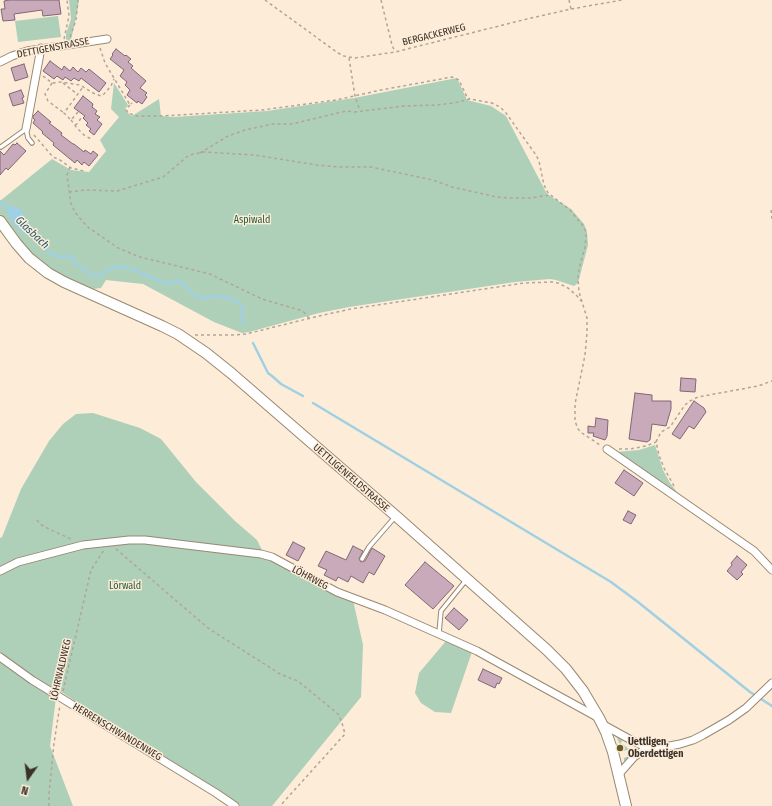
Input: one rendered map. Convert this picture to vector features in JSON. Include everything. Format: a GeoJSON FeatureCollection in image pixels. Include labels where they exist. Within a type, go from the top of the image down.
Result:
{"type":"FeatureCollection","features":[{"type":"Feature","properties":{"kind":"main road","name":"UETTLIGENFELDSTRASSE"},"geometry":{"type":"LineString","coordinates":[[0,221],[29,258],[48,273],[64,282],[178,334],[206,353],[396,516],[547,650],[566,669],[583,691],[601,721],[613,752],[626,806]]}},
{"type":"Feature","properties":{"kind":"street","name":"DETTIGENSTRASSE"},"geometry":{"type":"LineString","coordinates":[[0,62],[19,54],[41,48],[108,39]]}},
{"type":"Feature","properties":{"kind":"street"},"geometry":{"type":"LineString","coordinates":[[27,128],[41,48]]}},
{"type":"Feature","properties":{"kind":"street"},"geometry":{"type":"LineString","coordinates":[[607,449],[754,551],[772,570]]}},
{"type":"Feature","properties":{"kind":"street","name":"LÖHRWEG"},"geometry":{"type":"LineString","coordinates":[[0,571],[18,562],[83,545],[129,540],[145,540],[261,554],[272,557],[336,592],[385,610],[489,658],[601,721],[631,740],[648,748]]}},
{"type":"Feature","properties":{"kind":"street","name":"HERRENSCHWANDENWEG"},"geometry":{"type":"LineString","coordinates":[[0,657],[32,680],[235,806]]}},
{"type":"Feature","properties":{"kind":"street"},"geometry":{"type":"LineString","coordinates":[[619,774],[634,757],[648,748],[670,746],[693,740],[710,732],[729,720],[772,683]]}},
{"type":"Feature","properties":{"kind":"lane"},"geometry":{"type":"LineString","coordinates":[[27,128],[28,138],[32,143]]}},
{"type":"Feature","properties":{"kind":"lane"},"geometry":{"type":"LineString","coordinates":[[1,147],[27,128]]}},
{"type":"Feature","properties":{"kind":"lane"},"geometry":{"type":"LineString","coordinates":[[362,559],[369,547],[396,516]]}},
{"type":"Feature","properties":{"kind":"lane"},"geometry":{"type":"LineString","coordinates":[[439,634],[441,611],[468,579]]}},
{"type":"Feature","properties":{"kind":"path"},"geometry":{"type":"LineString","coordinates":[[65,45],[64,36],[68,16],[67,0]]}},
{"type":"Feature","properties":{"kind":"path"},"geometry":{"type":"LineString","coordinates":[[71,35],[76,20],[78,0]]}},
{"type":"Feature","properties":{"kind":"path"},"geometry":{"type":"LineString","coordinates":[[265,0],[338,53],[349,58],[355,96],[359,108],[362,110]]}},
{"type":"Feature","properties":{"kind":"path"},"geometry":{"type":"LineString","coordinates":[[381,0],[395,52]]}},
{"type":"Feature","properties":{"kind":"path"},"geometry":{"type":"LineString","coordinates":[[569,0],[571,9]]}},
{"type":"Feature","properties":{"kind":"path","name":"BERGACKERWEG"},"geometry":{"type":"LineString","coordinates":[[349,58],[395,52],[571,9],[622,0]]}},
{"type":"Feature","properties":{"kind":"path"},"geometry":{"type":"LineString","coordinates":[[99,40],[103,59],[114,79],[131,104],[126,109],[129,113],[136,116],[170,116],[262,110],[336,100],[380,90],[452,77],[459,80],[467,97],[470,99]]}},
{"type":"Feature","properties":{"kind":"path"},"geometry":{"type":"LineString","coordinates":[[41,74],[52,83],[62,82],[80,85],[101,96],[111,86],[114,79]]}},
{"type":"Feature","properties":{"kind":"path"},"geometry":{"type":"LineString","coordinates":[[62,82],[78,94]]}},
{"type":"Feature","properties":{"kind":"path"},"geometry":{"type":"LineString","coordinates":[[52,83],[45,94],[48,101],[72,120],[76,128],[91,139]]}},
{"type":"Feature","properties":{"kind":"path"},"geometry":{"type":"LineString","coordinates":[[64,113],[83,87]]}},
{"type":"Feature","properties":{"kind":"path"},"geometry":{"type":"LineString","coordinates":[[200,153],[228,136],[245,130],[273,124],[292,124],[346,111],[354,112],[404,106],[437,105],[470,99],[492,103],[500,107],[536,155],[539,161],[544,185],[548,193],[570,210],[584,227],[586,232],[585,247],[578,278],[579,292],[587,318],[583,368],[576,404],[575,421],[578,429],[607,449],[630,449],[646,446],[656,442]]}},
{"type":"Feature","properties":{"kind":"path"},"geometry":{"type":"LineString","coordinates":[[72,120],[78,112]]}},
{"type":"Feature","properties":{"kind":"path"},"geometry":{"type":"LineString","coordinates":[[75,125],[82,118]]}},
{"type":"Feature","properties":{"kind":"path"},"geometry":{"type":"LineString","coordinates":[[27,128],[53,157],[70,167],[84,170]]}},
{"type":"Feature","properties":{"kind":"path"},"geometry":{"type":"LineString","coordinates":[[69,192],[86,190],[117,191],[163,177],[189,155],[204,152],[254,155],[317,165],[371,167],[433,180],[452,187],[497,197],[530,198],[550,195]]}},
{"type":"Feature","properties":{"kind":"path"},"geometry":{"type":"LineString","coordinates":[[70,167],[67,175],[71,204],[75,212],[89,228],[118,248],[140,257],[210,274],[262,299],[304,311],[309,318]]}},
{"type":"Feature","properties":{"kind":"path"},"geometry":{"type":"LineString","coordinates":[[771,210],[772,219]]}},
{"type":"Feature","properties":{"kind":"path"},"geometry":{"type":"LineString","coordinates":[[192,335],[246,334],[351,309],[524,283],[558,282],[564,284],[573,291],[582,303]]}},
{"type":"Feature","properties":{"kind":"path"},"geometry":{"type":"LineString","coordinates":[[675,487],[664,468],[659,456],[656,442],[661,432],[670,427],[685,405],[698,397],[758,386],[772,381]]}},
{"type":"Feature","properties":{"kind":"path"},"geometry":{"type":"LineString","coordinates":[[37,520],[40,524],[47,528],[83,545]]}},
{"type":"Feature","properties":{"kind":"path"},"geometry":{"type":"LineString","coordinates":[[108,542],[208,628],[280,674],[298,681],[338,714],[345,734],[280,806]]}},
{"type":"Feature","properties":{"kind":"path","name":"LÖHRWALDWEG"},"geometry":{"type":"LineString","coordinates":[[49,806],[54,743],[61,698],[91,570],[108,542]]}},
{"type":"Feature","properties":{"kind":"green space"},"geometry":{"type":"Polygon","coordinates":[[[69,0],[79,0],[71,40],[66,41],[66,34],[71,19],[69,0]]]}},
{"type":"Feature","properties":{"kind":"green space"},"geometry":{"type":"Polygon","coordinates":[[[58,16],[61,37],[18,42],[15,21],[58,16]]]}},
{"type":"Feature","properties":{"kind":"green space","name":"Aspiwald"},"geometry":{"type":"Polygon","coordinates":[[[457,78],[467,100],[491,106],[506,116],[547,194],[571,209],[584,224],[587,232],[588,245],[578,283],[574,286],[550,279],[515,282],[349,307],[319,313],[242,333],[214,322],[143,284],[106,280],[101,288],[93,289],[83,287],[58,275],[35,258],[19,241],[0,214],[0,201],[52,159],[71,170],[89,172],[106,151],[100,140],[119,117],[111,109],[114,83],[128,105],[125,109],[130,115],[132,116],[159,99],[161,116],[174,117],[267,111],[354,98],[457,78]]]}},
{"type":"Feature","properties":{"kind":"green space","name":"Lörwald"},"geometry":{"type":"Polygon","coordinates":[[[93,413],[140,428],[161,439],[196,482],[235,521],[257,540],[263,552],[353,600],[363,645],[361,697],[272,806],[240,806],[206,783],[152,752],[57,689],[50,746],[73,806],[0,806],[0,538],[2,537],[21,489],[49,441],[63,424],[76,414],[93,413]]]}},
{"type":"Feature","properties":{"kind":"green space"},"geometry":{"type":"Polygon","coordinates":[[[655,445],[663,470],[670,483],[680,496],[616,452],[639,450],[655,445]]]}},
{"type":"Feature","properties":{"kind":"green space"},"geometry":{"type":"Polygon","coordinates":[[[446,641],[472,652],[451,713],[435,712],[421,703],[415,693],[419,673],[446,641]]]}},
{"type":"Feature","properties":{"kind":"green space"},"geometry":{"type":"Polygon","coordinates":[[[616,735],[623,739],[621,743],[633,752],[637,747],[638,748],[626,762],[624,761],[624,758],[629,756],[627,750],[622,751],[616,735]]]}},
{"type":"Feature","properties":{"kind":"water"},"geometry":{"type":"Polygon","coordinates":[[[7,206],[16,206],[20,209],[32,228],[31,236],[24,234],[12,222],[6,209],[7,206]]]}},
{"type":"Feature","properties":{"kind":"building"},"geometry":{"type":"Polygon","coordinates":[[[59,0],[61,14],[43,16],[42,10],[14,14],[15,20],[3,21],[1,9],[5,9],[4,1],[59,0]]]}},
{"type":"Feature","properties":{"kind":"building"},"geometry":{"type":"Polygon","coordinates":[[[116,49],[131,59],[128,62],[133,66],[131,68],[146,81],[140,88],[147,93],[145,95],[147,97],[142,104],[138,101],[137,103],[127,95],[130,90],[125,85],[127,82],[120,76],[124,70],[110,59],[116,49]]]}},
{"type":"Feature","properties":{"kind":"building"},"geometry":{"type":"Polygon","coordinates":[[[50,61],[62,70],[64,66],[70,71],[73,67],[78,72],[81,68],[86,72],[89,69],[106,83],[99,92],[81,78],[79,81],[74,78],[71,81],[65,77],[63,80],[57,76],[54,79],[43,71],[50,61]]]}},
{"type":"Feature","properties":{"kind":"building"},"geometry":{"type":"Polygon","coordinates":[[[24,64],[28,77],[15,81],[11,68],[24,64]]]}},
{"type":"Feature","properties":{"kind":"building"},"geometry":{"type":"Polygon","coordinates":[[[21,90],[24,97],[22,98],[24,103],[13,106],[9,94],[21,90]]]}},
{"type":"Feature","properties":{"kind":"building"},"geometry":{"type":"Polygon","coordinates":[[[83,96],[93,104],[92,107],[97,111],[95,114],[100,117],[97,120],[102,124],[94,135],[89,131],[91,129],[86,125],[88,123],[83,118],[85,116],[74,108],[83,96]]]}},
{"type":"Feature","properties":{"kind":"building"},"geometry":{"type":"Polygon","coordinates":[[[38,111],[51,122],[49,123],[62,133],[61,135],[73,144],[84,152],[85,150],[91,154],[93,151],[98,155],[89,166],[84,162],[82,165],[77,160],[75,163],[53,145],[54,143],[33,123],[35,120],[33,116],[38,111]]]}},
{"type":"Feature","properties":{"kind":"building"},"geometry":{"type":"Polygon","coordinates":[[[17,143],[26,151],[8,170],[6,168],[0,175],[0,151],[4,155],[13,144],[15,145],[17,143]]]}},
{"type":"Feature","properties":{"kind":"building"},"geometry":{"type":"Polygon","coordinates":[[[681,378],[696,379],[695,392],[680,391],[681,378]]]}},
{"type":"Feature","properties":{"kind":"building"},"geometry":{"type":"Polygon","coordinates":[[[635,393],[652,395],[652,401],[671,401],[671,409],[666,426],[652,424],[650,440],[647,442],[629,439],[635,393]]]}},
{"type":"Feature","properties":{"kind":"building"},"geometry":{"type":"Polygon","coordinates":[[[694,401],[704,408],[706,412],[694,429],[689,426],[680,439],[672,434],[694,401]]]}},
{"type":"Feature","properties":{"kind":"building"},"geometry":{"type":"Polygon","coordinates":[[[596,418],[608,420],[607,436],[605,440],[593,436],[594,433],[588,433],[588,426],[595,427],[596,418]]]}},
{"type":"Feature","properties":{"kind":"building"},"geometry":{"type":"Polygon","coordinates":[[[624,470],[643,483],[634,496],[615,483],[624,470]]]}},
{"type":"Feature","properties":{"kind":"building"},"geometry":{"type":"Polygon","coordinates":[[[628,511],[636,515],[631,524],[623,520],[628,511]]]}},
{"type":"Feature","properties":{"kind":"building"},"geometry":{"type":"Polygon","coordinates":[[[293,542],[305,548],[298,561],[286,555],[293,542]]]}},
{"type":"Feature","properties":{"kind":"building"},"geometry":{"type":"Polygon","coordinates":[[[353,546],[363,551],[359,559],[361,562],[365,561],[372,548],[385,556],[374,575],[369,572],[363,583],[351,576],[348,582],[338,577],[336,581],[324,575],[327,570],[318,566],[326,551],[346,560],[353,546]]]}},
{"type":"Feature","properties":{"kind":"building"},"geometry":{"type":"Polygon","coordinates":[[[737,556],[747,565],[741,572],[743,574],[737,580],[727,571],[737,556]]]}},
{"type":"Feature","properties":{"kind":"building"},"geometry":{"type":"Polygon","coordinates":[[[425,562],[454,586],[433,609],[405,585],[425,562]]]}},
{"type":"Feature","properties":{"kind":"building"},"geometry":{"type":"Polygon","coordinates":[[[454,608],[468,620],[459,630],[445,618],[454,608]]]}},
{"type":"Feature","properties":{"kind":"building"},"geometry":{"type":"Polygon","coordinates":[[[483,669],[502,678],[499,684],[497,683],[495,688],[478,680],[483,669]]]}},
{"type":"Feature","properties":{"kind":"waterway","name":"Glasbach"},"geometry":{"type":"LineString","coordinates":[[0,201],[9,210]]}},
{"type":"Feature","properties":{"kind":"waterway","name":"Glasbach"},"geometry":{"type":"LineString","coordinates":[[29,234],[51,253],[60,257],[73,256],[74,262],[94,276],[98,276],[118,266],[135,270],[166,284],[180,281],[194,295],[203,298],[221,296],[234,300],[243,308],[242,320],[244,324]]}},
{"type":"Feature","properties":{"kind":"waterway"},"geometry":{"type":"LineString","coordinates":[[253,343],[268,373],[281,384],[303,396]]}},
{"type":"Feature","properties":{"kind":"waterway"},"geometry":{"type":"LineString","coordinates":[[313,403],[611,582],[750,692],[772,706]]}},
{"type":"Feature","properties":{"kind":"place","name":"Uettligen, Oberdettigen"},"geometry":{"type":"Point","coordinates":[620,748]}}]}
